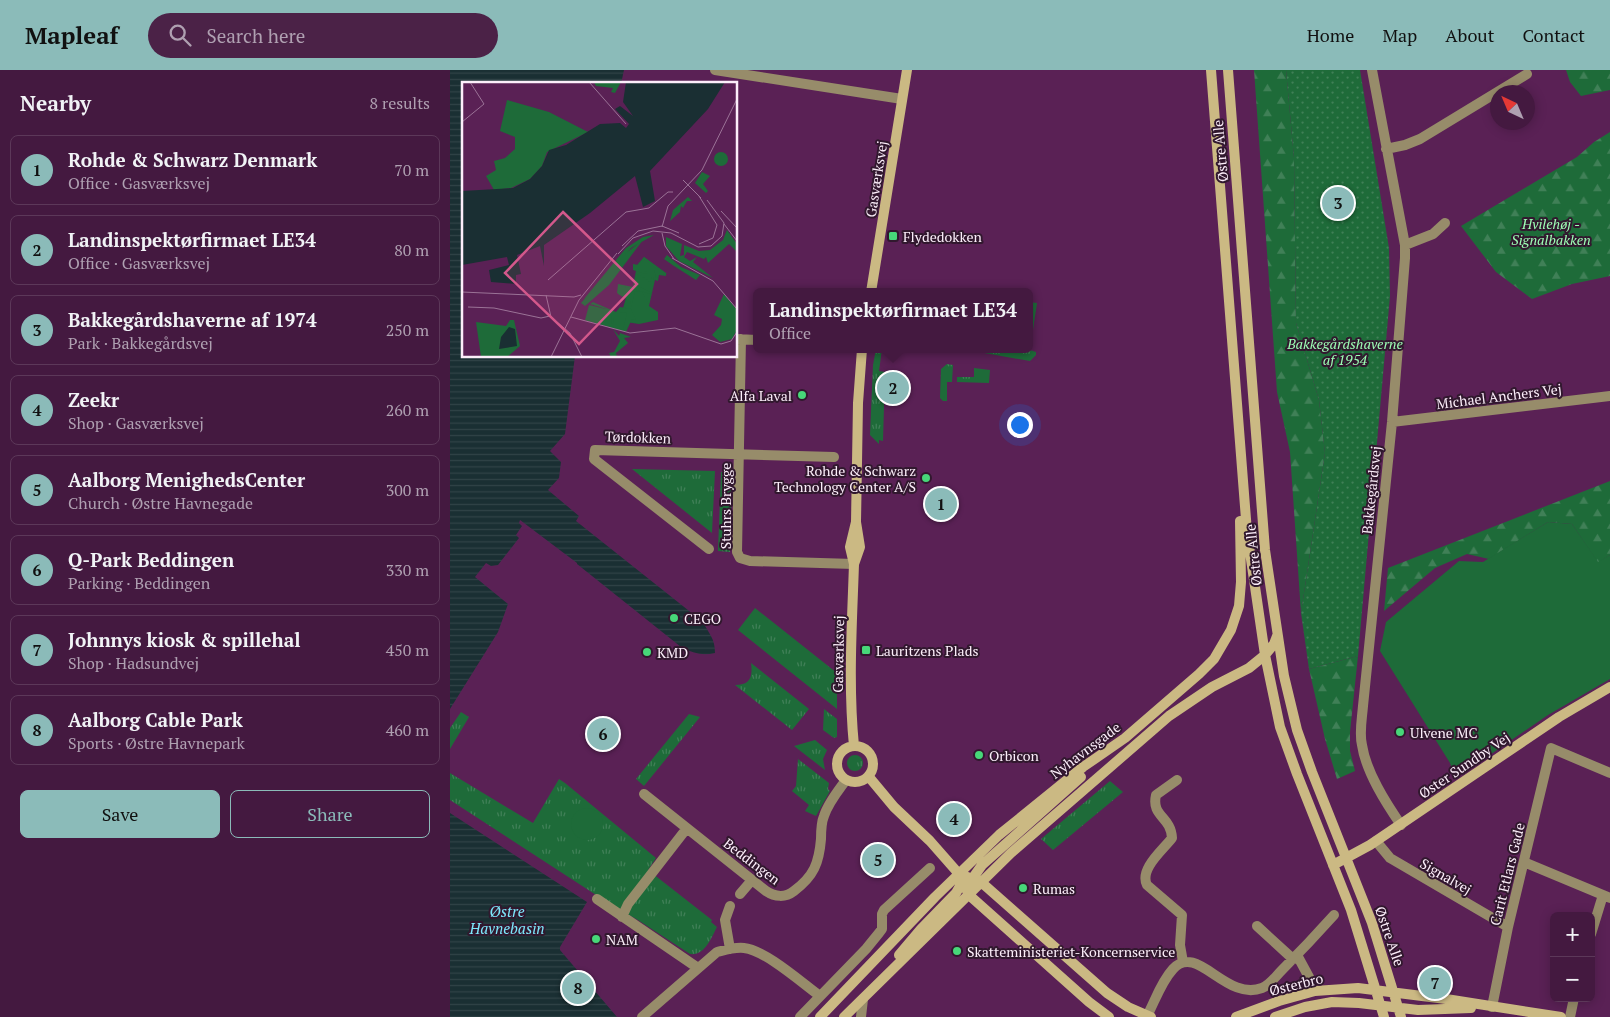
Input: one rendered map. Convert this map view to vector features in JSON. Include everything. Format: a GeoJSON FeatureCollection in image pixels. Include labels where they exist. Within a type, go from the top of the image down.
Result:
{"type":"FeatureCollection","features":[{"type":"Feature","properties":{"kind":"street"},"geometry":{"type":"LineString","coordinates":[[715,70],[777,75],[902,99]]}},
{"type":"Feature","properties":{"kind":"street","name":"Gasværksvej"},"geometry":{"type":"LineString","coordinates":[[872,288],[907,70]]}},
{"type":"Feature","properties":{"kind":"street","name":"Østre Alle"},"geometry":{"type":"LineString","coordinates":[[1210,70],[1251,570],[1264,655],[1280,727],[1351,910],[1384,1017]]}},
{"type":"Feature","properties":{"kind":"street","name":"Østre Alle"},"geometry":{"type":"LineString","coordinates":[[1228,70],[1266,550],[1284,676],[1297,730],[1372,923],[1400,1012]]}},
{"type":"Feature","properties":{"kind":"street","name":"Bakkegårdsvej"},"geometry":{"type":"LineString","coordinates":[[1372,70],[1405,245],[1405,258],[1392,422],[1363,706],[1361,743],[1365,760],[1371,773],[1401,825]]}},
{"type":"Feature","properties":{"kind":"street"},"geometry":{"type":"LineString","coordinates":[[1386,149],[1405,145],[1420,139],[1527,74]]}},
{"type":"Feature","properties":{"kind":"street"},"geometry":{"type":"LineString","coordinates":[[1405,245],[1433,234],[1446,223]]}},
{"type":"Feature","properties":{"kind":"street"},"geometry":{"type":"LineString","coordinates":[[739,339],[753,340]]}},
{"type":"Feature","properties":{"kind":"street","name":"Stuhrs Brygge"},"geometry":{"type":"LineString","coordinates":[[739,339],[739,454],[736,543],[740,558],[750,561],[854,564]]}},
{"type":"Feature","properties":{"kind":"street","name":"Gasværksvej"},"geometry":{"type":"LineString","coordinates":[[854,746],[851,720],[851,691],[854,564],[850,547],[856,522],[858,403],[862,353]]}},
{"type":"Feature","properties":{"kind":"street","name":"Michael Anchers Vej"},"geometry":{"type":"LineString","coordinates":[[1392,422],[1610,396]]}},
{"type":"Feature","properties":{"kind":"street","name":"Nyhavnsgade"},"geometry":{"type":"LineString","coordinates":[[820,1017],[999,835],[1083,767],[1125,738],[1214,659],[1231,630],[1239,606],[1240,448]]}},
{"type":"Feature","properties":{"kind":"street","name":"Tørdokken"},"geometry":{"type":"LineString","coordinates":[[709,549],[594,458],[595,450],[834,457]]}},
{"type":"Feature","properties":{"kind":"street","name":"Nyhavnsgade"},"geometry":{"type":"LineString","coordinates":[[844,1017],[969,895],[976,880],[1011,854],[1169,716],[1212,687],[1249,668],[1274,644],[1277,635]]}},
{"type":"Feature","properties":{"kind":"street","name":"Øster Sundby Vej"},"geometry":{"type":"LineString","coordinates":[[1333,865],[1376,842],[1559,717],[1610,687]]}},
{"type":"Feature","properties":{"kind":"street"},"geometry":{"type":"LineString","coordinates":[[976,880],[990,858],[1125,738]]}},
{"type":"Feature","properties":{"kind":"street"},"geometry":{"type":"LineString","coordinates":[[854,746],[866,749],[873,759],[873,771],[869,777],[858,782],[846,780],[838,771],[838,758],[844,749],[854,746]]}},
{"type":"Feature","properties":{"kind":"street","name":"Carit Etlars Gade"},"geometry":{"type":"LineString","coordinates":[[1492,1007],[1508,927],[1551,748],[1610,774]]}},
{"type":"Feature","properties":{"kind":"street"},"geometry":{"type":"LineString","coordinates":[[869,777],[891,803],[930,841],[959,874],[969,895],[1089,1002],[1109,1017]]}},
{"type":"Feature","properties":{"kind":"street","name":"Beddingen"},"geometry":{"type":"LineString","coordinates":[[644,794],[770,894],[778,896],[794,891],[810,876],[816,867],[820,852],[824,817],[833,798],[846,780]]}},
{"type":"Feature","properties":{"kind":"street"},"geometry":{"type":"LineString","coordinates":[[959,874],[976,880],[1107,993],[1148,1017],[1168,974],[1174,967],[1183,962],[1180,945],[1182,915],[1147,885],[1144,879],[1146,870],[1172,838],[1172,828],[1156,810],[1154,804],[1156,796],[1177,780]]}},
{"type":"Feature","properties":{"kind":"street"},"geometry":{"type":"LineString","coordinates":[[622,917],[628,904],[687,828]]}},
{"type":"Feature","properties":{"kind":"street","name":"Signalvej"},"geometry":{"type":"LineString","coordinates":[[1376,842],[1390,858],[1508,927]]}},
{"type":"Feature","properties":{"kind":"street"},"geometry":{"type":"LineString","coordinates":[[1524,862],[1607,897],[1595,925]]}},
{"type":"Feature","properties":{"kind":"street"},"geometry":{"type":"LineString","coordinates":[[800,1017],[879,933],[882,929],[882,914],[884,910],[930,868]]}},
{"type":"Feature","properties":{"kind":"street"},"geometry":{"type":"LineString","coordinates":[[861,1017],[863,999],[921,929],[956,892],[960,886],[959,874]]}},
{"type":"Feature","properties":{"kind":"street"},"geometry":{"type":"LineString","coordinates":[[740,894],[752,880]]}},
{"type":"Feature","properties":{"kind":"street"},"geometry":{"type":"LineString","coordinates":[[597,899],[698,968]]}},
{"type":"Feature","properties":{"kind":"street"},"geometry":{"type":"LineString","coordinates":[[730,906],[725,920],[730,948]]}},
{"type":"Feature","properties":{"kind":"street","name":"Østerbro"},"geometry":{"type":"LineString","coordinates":[[1183,962],[1191,962],[1201,966],[1227,984],[1241,989],[1262,988],[1295,957],[1334,915]]}},
{"type":"Feature","properties":{"kind":"street","name":"Østerbro"},"geometry":{"type":"LineString","coordinates":[[1256,926],[1295,957],[1310,979]]}},
{"type":"Feature","properties":{"kind":"street"},"geometry":{"type":"LineString","coordinates":[[642,1017],[717,952],[730,948],[745,948],[756,952],[783,968],[820,996]]}},
{"type":"Feature","properties":{"kind":"street","name":"Østerbro"},"geometry":{"type":"LineString","coordinates":[[1236,1017],[1279,1001],[1315,991],[1358,988],[1492,1007]]}},
{"type":"Feature","properties":{"kind":"street","name":"Østerbro"},"geometry":{"type":"LineString","coordinates":[[1275,1017],[1320,1004],[1344,1002],[1380,1006],[1400,1012],[1492,1007]]}},
{"type":"Feature","properties":{"kind":"street"},"geometry":{"type":"LineString","coordinates":[[1570,1017],[1573,1002]]}},
{"type":"Feature","properties":{"kind":"street"},"geometry":{"type":"LineString","coordinates":[[1492,1007],[1561,1017]]}},
{"type":"Feature","properties":{"kind":"green space"},"geometry":{"type":"Polygon","coordinates":[[[1254,70],[1286,70],[1294,158],[1296,323],[1319,400],[1325,453],[1301,613],[1290,452],[1277,392],[1254,70]]]}},
{"type":"Feature","properties":{"kind":"green space","name":"Bakkegårdshaverne af 1954"},"geometry":{"type":"Polygon","coordinates":[[[1286,70],[1360,70],[1389,248],[1390,296],[1358,656],[1309,669],[1301,613],[1325,453],[1319,400],[1296,323],[1294,158],[1286,70]]]}},
{"type":"Feature","properties":{"kind":"green space"},"geometry":{"type":"Polygon","coordinates":[[[1566,70],[1610,70],[1610,90],[1581,96],[1570,82],[1566,70]]]}},
{"type":"Feature","properties":{"kind":"green space","name":"Hvilehøj - Signalbakken"},"geometry":{"type":"Polygon","coordinates":[[[1610,132],[1610,276],[1572,284],[1532,299],[1496,272],[1461,226],[1577,157],[1594,142],[1610,132]]]}},
{"type":"Feature","properties":{"kind":"green space"},"geometry":{"type":"Polygon","coordinates":[[[1033,302],[1037,303],[1033,330],[1033,302]]]}},
{"type":"Feature","properties":{"kind":"green space"},"geometry":{"type":"Polygon","coordinates":[[[1036,352],[1036,355],[1030,361],[985,353],[1036,352]]]}},
{"type":"Feature","properties":{"kind":"green space"},"geometry":{"type":"Polygon","coordinates":[[[875,353],[881,353],[879,371],[885,372],[883,441],[879,440],[879,444],[870,435],[875,353]]]}},
{"type":"Feature","properties":{"kind":"green space"},"geometry":{"type":"Polygon","coordinates":[[[947,364],[953,365],[952,382],[947,382],[947,401],[943,401],[940,398],[941,369],[947,364]]]}},
{"type":"Feature","properties":{"kind":"green space"},"geometry":{"type":"Polygon","coordinates":[[[974,368],[990,370],[989,383],[957,382],[957,377],[974,377],[974,368]]]}},
{"type":"Feature","properties":{"kind":"green space"},"geometry":{"type":"Polygon","coordinates":[[[632,469],[715,471],[712,533],[632,469]]]}},
{"type":"Feature","properties":{"kind":"green space"},"geometry":{"type":"Polygon","coordinates":[[[721,472],[732,472],[730,552],[718,551],[721,472]]]}},
{"type":"Feature","properties":{"kind":"green space"},"geometry":{"type":"Polygon","coordinates":[[[1610,481],[1610,555],[1598,563],[1572,524],[1548,522],[1489,559],[1467,554],[1435,568],[1384,611],[1388,568],[1610,481]]]}},
{"type":"Feature","properties":{"kind":"green space"},"geometry":{"type":"Polygon","coordinates":[[[1548,522],[1572,524],[1598,562],[1610,555],[1610,679],[1548,715],[1465,772],[1452,769],[1380,651],[1386,622],[1459,561],[1483,562],[1548,522]]]}},
{"type":"Feature","properties":{"kind":"green space"},"geometry":{"type":"Polygon","coordinates":[[[755,608],[837,673],[837,709],[738,630],[755,608]]]}},
{"type":"Feature","properties":{"kind":"green space"},"geometry":{"type":"Polygon","coordinates":[[[1358,656],[1350,732],[1350,751],[1355,771],[1337,779],[1325,739],[1309,669],[1358,656]]]}},
{"type":"Feature","properties":{"kind":"green space"},"geometry":{"type":"Polygon","coordinates":[[[751,663],[809,709],[792,730],[735,685],[747,682],[751,676],[751,663]]]}},
{"type":"Feature","properties":{"kind":"green space"},"geometry":{"type":"Polygon","coordinates":[[[824,709],[837,719],[837,737],[834,738],[823,730],[824,709]]]}},
{"type":"Feature","properties":{"kind":"green space"},"geometry":{"type":"Polygon","coordinates":[[[461,712],[469,717],[450,749],[450,728],[461,712]]]}},
{"type":"Feature","properties":{"kind":"green space"},"geometry":{"type":"Polygon","coordinates":[[[689,714],[700,717],[644,786],[636,779],[689,714]]]}},
{"type":"Feature","properties":{"kind":"green space"},"geometry":{"type":"Polygon","coordinates":[[[815,740],[827,750],[823,759],[825,770],[794,746],[815,740]]]}},
{"type":"Feature","properties":{"kind":"green space"},"geometry":{"type":"Polygon","coordinates":[[[852,755],[858,755],[863,760],[861,769],[852,771],[847,766],[847,760],[852,755]]]}},
{"type":"Feature","properties":{"kind":"green space"},"geometry":{"type":"Polygon","coordinates":[[[798,759],[829,783],[828,789],[830,791],[816,816],[805,811],[809,805],[792,791],[796,786],[798,759]]]}},
{"type":"Feature","properties":{"kind":"green space"},"geometry":{"type":"Polygon","coordinates":[[[450,773],[533,823],[559,779],[656,858],[648,870],[712,920],[711,922],[717,927],[710,941],[700,952],[690,954],[613,906],[450,800],[450,773]]]}},
{"type":"Feature","properties":{"kind":"green space"},"geometry":{"type":"Polygon","coordinates":[[[1110,781],[1123,792],[1053,850],[1041,839],[1110,781]]]}},
{"type":"Feature","properties":{"kind":"green space"},"geometry":{"type":"Polygon","coordinates":[[[587,808],[593,809],[598,813],[602,818],[602,830],[598,835],[593,839],[587,840],[581,839],[576,835],[572,830],[571,824],[572,818],[576,813],[581,809],[587,808]]]}},
{"type":"Feature","properties":{"kind":"water"},"geometry":{"type":"Polygon","coordinates":[[[450,70],[624,70],[621,82],[462,82],[462,358],[575,358],[565,434],[550,451],[561,462],[559,478],[548,490],[579,516],[576,521],[703,622],[713,640],[715,653],[698,653],[681,647],[577,563],[520,520],[519,523],[522,526],[516,535],[519,538],[498,565],[491,566],[486,563],[475,577],[508,604],[498,632],[450,709],[450,70]]]}},
{"type":"Feature","properties":{"kind":"water","name":"Østre Havnebasin"},"geometry":{"type":"Polygon","coordinates":[[[450,813],[587,902],[560,950],[617,1017],[450,1017],[450,813]]]}},
{"type":"Feature","properties":{"kind":"place","name":"Bakkegårdshaverne af 1974"},"geometry":{"type":"Point","coordinates":[1338,203]}},
{"type":"Feature","properties":{"kind":"place","name":"Flydedokken"},"geometry":{"type":"Point","coordinates":[893,236]}},
{"type":"Feature","properties":{"kind":"place","name":"Landinspektørfirmaet LE34"},"geometry":{"type":"Point","coordinates":[893,388]}},
{"type":"Feature","properties":{"kind":"place","name":"Alfa Laval"},"geometry":{"type":"Point","coordinates":[802,395]}},
{"type":"Feature","properties":{"kind":"place","name":"Rohde & Schwarz Technology Center A/S"},"geometry":{"type":"Point","coordinates":[926,478]}},
{"type":"Feature","properties":{"kind":"place","name":"Rohde & Schwarz Denmark"},"geometry":{"type":"Point","coordinates":[941,504]}},
{"type":"Feature","properties":{"kind":"place","name":"CEGO"},"geometry":{"type":"Point","coordinates":[674,618]}},
{"type":"Feature","properties":{"kind":"place","name":"Lauritzens Plads"},"geometry":{"type":"Point","coordinates":[866,650]}},
{"type":"Feature","properties":{"kind":"place","name":"KMD"},"geometry":{"type":"Point","coordinates":[647,652]}},
{"type":"Feature","properties":{"kind":"place","name":"Ulvene MC"},"geometry":{"type":"Point","coordinates":[1400,732]}},
{"type":"Feature","properties":{"kind":"place","name":"Q-Park Beddingen"},"geometry":{"type":"Point","coordinates":[603,734]}},
{"type":"Feature","properties":{"kind":"place","name":"Orbicon"},"geometry":{"type":"Point","coordinates":[979,755]}},
{"type":"Feature","properties":{"kind":"place","name":"Zeekr"},"geometry":{"type":"Point","coordinates":[954,819]}},
{"type":"Feature","properties":{"kind":"place","name":"Aalborg MenighedsCenter"},"geometry":{"type":"Point","coordinates":[878,860]}},
{"type":"Feature","properties":{"kind":"place","name":"Rumas"},"geometry":{"type":"Point","coordinates":[1023,888]}},
{"type":"Feature","properties":{"kind":"place","name":"NAM"},"geometry":{"type":"Point","coordinates":[596,939]}},
{"type":"Feature","properties":{"kind":"place","name":"Skatteministeriet-Koncernservice"},"geometry":{"type":"Point","coordinates":[957,951]}},
{"type":"Feature","properties":{"kind":"place","name":"Johnnys kiosk & spillehal"},"geometry":{"type":"Point","coordinates":[1435,983]}},
{"type":"Feature","properties":{"kind":"place","name":"Aalborg Cable Park"},"geometry":{"type":"Point","coordinates":[578,988]}}]}
